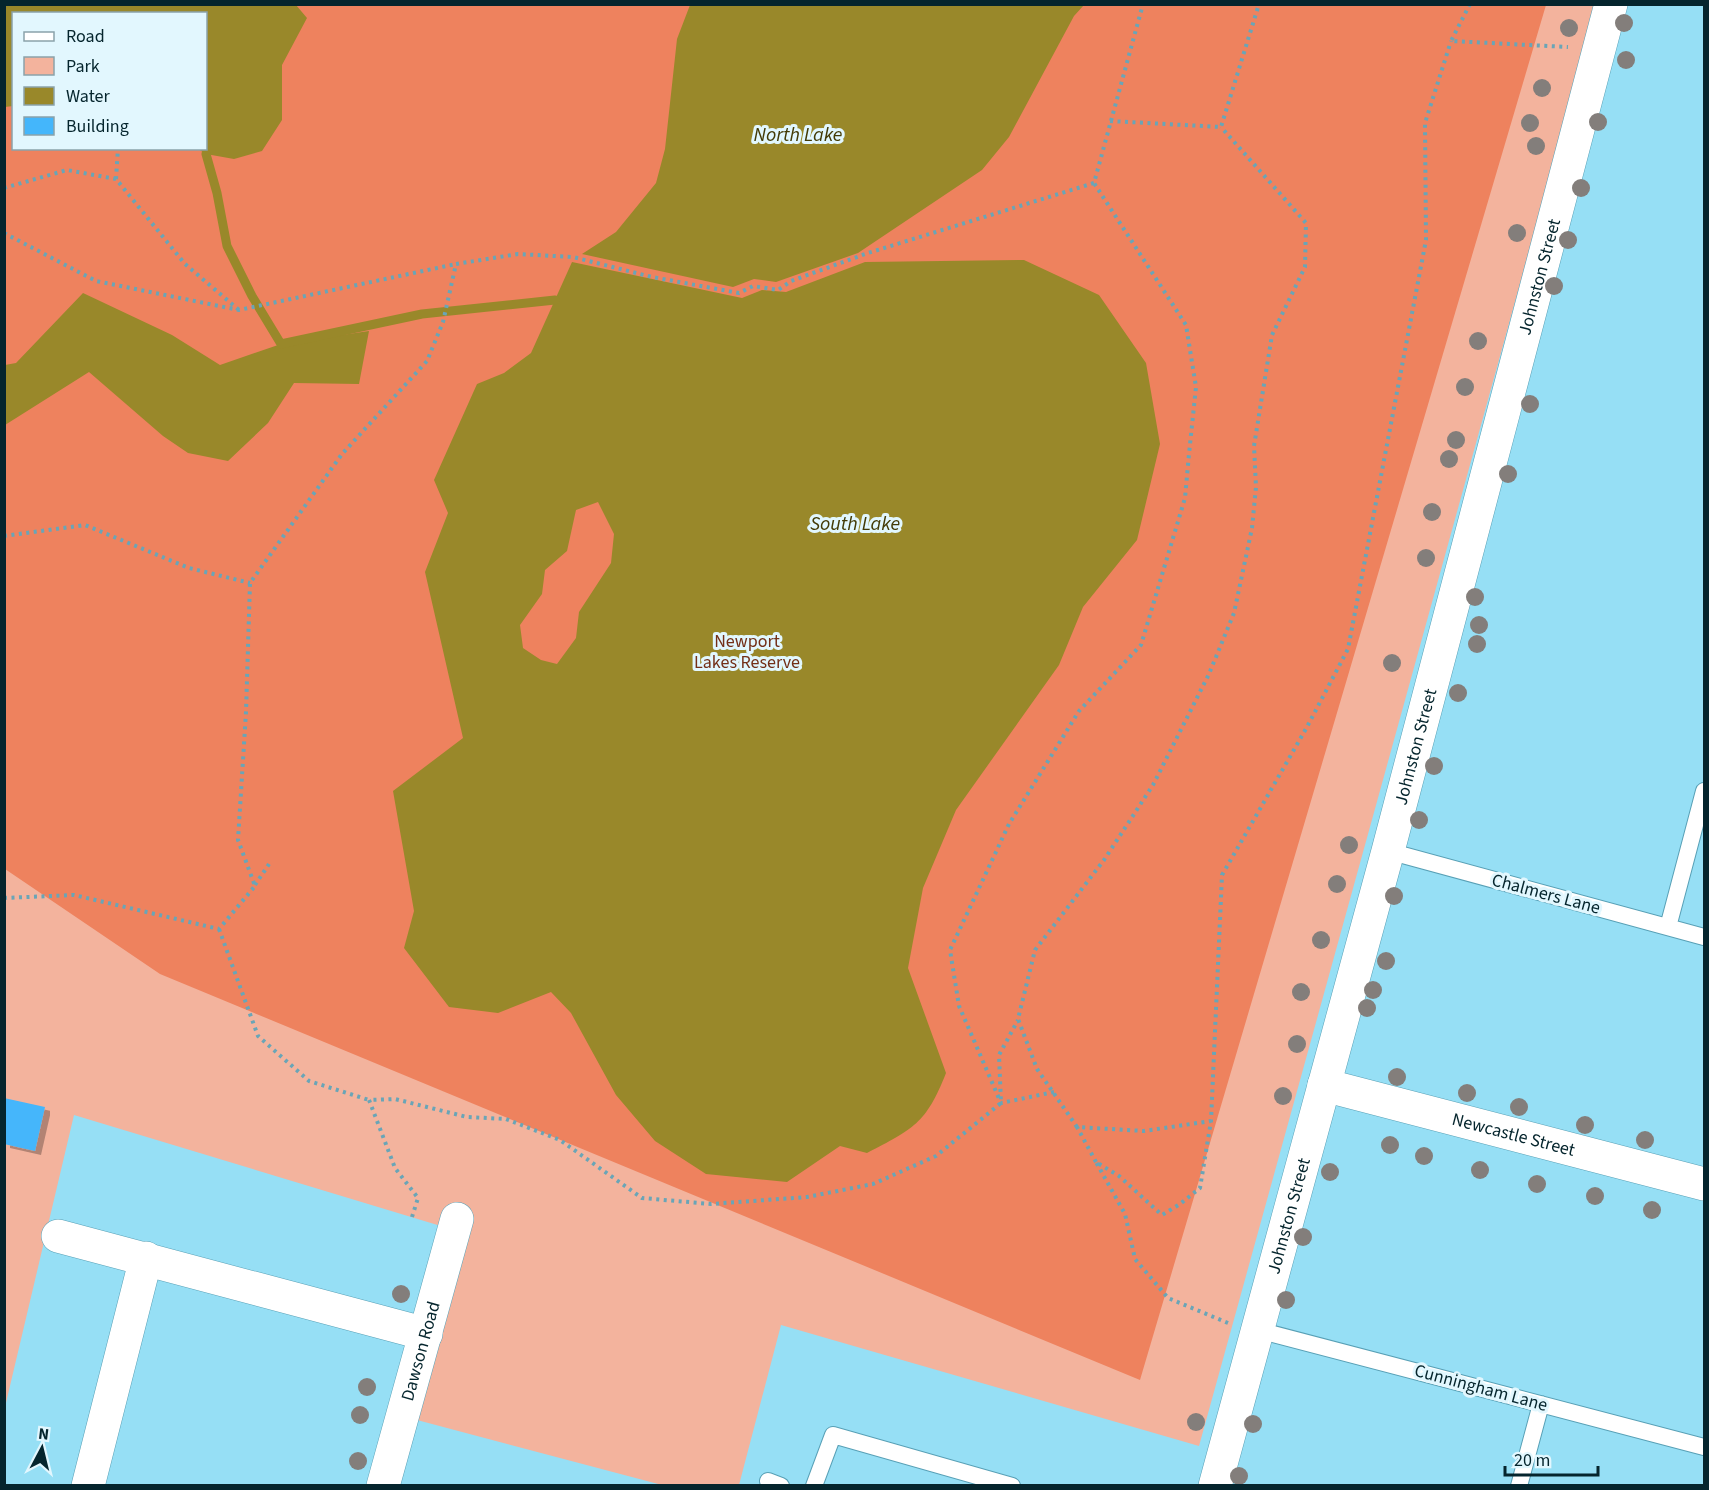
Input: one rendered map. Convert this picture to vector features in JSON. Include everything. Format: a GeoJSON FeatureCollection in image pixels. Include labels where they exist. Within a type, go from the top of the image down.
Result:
{"type":"FeatureCollection","features":[{"type":"Feature","properties":{"kind":"street","name":"Johnston Street"},"geometry":{"type":"LineString","coordinates":[[1215,1485],[1388,851],[1611,4]]}},
{"type":"Feature","properties":{"kind":"street","name":"Newcastle Street"},"geometry":{"type":"LineString","coordinates":[[1324,1085],[1704,1184]]}},
{"type":"Feature","properties":{"kind":"street","name":"Dawson Road"},"geometry":{"type":"LineString","coordinates":[[383,1485],[457,1219]]}},
{"type":"Feature","properties":{"kind":"street"},"geometry":{"type":"LineString","coordinates":[[58,1236],[426,1334]]}},
{"type":"Feature","properties":{"kind":"street"},"geometry":{"type":"LineString","coordinates":[[88,1485],[146,1258]]}},
{"type":"Feature","properties":{"kind":"lane"},"geometry":{"type":"LineString","coordinates":[[1668,927],[1704,791]]}},
{"type":"Feature","properties":{"kind":"lane","name":"Chalmers Lane"},"geometry":{"type":"LineString","coordinates":[[1388,851],[1704,937]]}},
{"type":"Feature","properties":{"kind":"lane","name":"Cunningham Lane"},"geometry":{"type":"LineString","coordinates":[[1258,1330],[1704,1447]]}},
{"type":"Feature","properties":{"kind":"lane"},"geometry":{"type":"LineString","coordinates":[[1520,1485],[1541,1404]]}},
{"type":"Feature","properties":{"kind":"lane"},"geometry":{"type":"LineString","coordinates":[[814,1485],[833,1435],[1012,1485]]}},
{"type":"Feature","properties":{"kind":"path"},"geometry":{"type":"LineString","coordinates":[[1001,1103],[959,1006],[950,950],[1010,824],[1079,711],[1141,645],[1185,498],[1196,387],[1186,325],[1094,183],[1143,4]]}},
{"type":"Feature","properties":{"kind":"path"},"geometry":{"type":"LineString","coordinates":[[1221,127],[1259,4]]}},
{"type":"Feature","properties":{"kind":"path"},"geometry":{"type":"LineString","coordinates":[[1096,1162],[1119,1176],[1162,1215],[1200,1188],[1210,1121],[1222,875],[1307,727],[1348,649],[1426,240],[1425,123],[1451,41],[1470,4]]}},
{"type":"Feature","properties":{"kind":"path"},"geometry":{"type":"LineString","coordinates":[[1451,41],[1585,48],[1599,52]]}},
{"type":"Feature","properties":{"kind":"path"},"geometry":{"type":"LineString","coordinates":[[1001,1103],[999,1055],[1018,1019],[1035,950],[1104,860],[1153,784],[1209,674],[1234,613],[1252,528],[1256,487],[1254,446],[1272,335],[1305,267],[1306,223],[1221,127],[1110,120]]}},
{"type":"Feature","properties":{"kind":"path"},"geometry":{"type":"LineString","coordinates":[[116,178],[118,150]]}},
{"type":"Feature","properties":{"kind":"path"},"geometry":{"type":"LineString","coordinates":[[4,189],[67,170],[116,178],[185,264],[239,310]]}},
{"type":"Feature","properties":{"kind":"path"},"geometry":{"type":"LineString","coordinates":[[4,233],[96,281],[239,310],[456,264],[518,254],[573,257],[652,277],[739,293],[753,286],[778,290],[791,281],[868,253],[1094,183]]}},
{"type":"Feature","properties":{"kind":"path"},"geometry":{"type":"LineString","coordinates":[[255,886],[238,840],[246,712],[250,582],[342,454],[427,361],[443,322],[456,264]]}},
{"type":"Feature","properties":{"kind":"path"},"geometry":{"type":"LineString","coordinates":[[4,536],[85,525],[189,568],[250,582]]}},
{"type":"Feature","properties":{"kind":"path"},"geometry":{"type":"LineString","coordinates":[[219,929],[255,886],[269,864]]}},
{"type":"Feature","properties":{"kind":"path"},"geometry":{"type":"LineString","coordinates":[[4,898],[75,895],[219,929]]}},
{"type":"Feature","properties":{"kind":"path"},"geometry":{"type":"LineString","coordinates":[[219,929],[258,1036],[309,1081],[369,1100],[395,1099],[467,1117],[506,1119],[560,1140],[642,1198],[711,1204],[807,1197],[873,1184],[936,1156],[1001,1103],[1054,1092]]}},
{"type":"Feature","properties":{"kind":"path"},"geometry":{"type":"LineString","coordinates":[[1018,1019],[1037,1069],[1077,1127],[1125,1214],[1135,1259],[1168,1298],[1232,1325],[1258,1330]]}},
{"type":"Feature","properties":{"kind":"path"},"geometry":{"type":"LineString","coordinates":[[369,1100],[395,1168],[418,1198],[412,1217]]}},
{"type":"Feature","properties":{"kind":"path"},"geometry":{"type":"LineString","coordinates":[[1077,1127],[1144,1131],[1210,1121]]}},
{"type":"Feature","properties":{"kind":"green space","name":"Newport Lakes Reserve"},"geometry":{"type":"Polygon","coordinates":[[[4,5],[1546,5],[1140,1380],[160,974],[5,869],[4,5]]]}},
{"type":"Feature","properties":{"kind":"green space","name":"Newport Lakes Reserve"},"geometry":{"type":"Polygon","coordinates":[[[5,5],[1597,5],[1199,1446],[781,1325],[739,1485],[662,1485],[417,1420],[464,1233],[74,1115],[5,1407],[5,5]]]}},
{"type":"Feature","properties":{"kind":"water","name":"North Lake"},"geometry":{"type":"Polygon","coordinates":[[[690,4],[1084,5],[1074,16],[1009,137],[982,170],[858,253],[776,282],[754,279],[733,287],[582,254],[616,232],[656,183],[665,149],[677,39],[690,4]]]}},
{"type":"Feature","properties":{"kind":"water"},"geometry":{"type":"Polygon","coordinates":[[[5,5],[296,5],[307,18],[282,65],[282,120],[262,151],[234,159],[206,154],[200,150],[207,150],[207,12],[12,12],[12,106],[5,107],[5,5]]]}},
{"type":"Feature","properties":{"kind":"water","name":"South Lake"},"geometry":{"type":"Polygon","coordinates":[[[1024,260],[1099,295],[1146,363],[1160,444],[1137,540],[1083,607],[1059,665],[956,810],[923,888],[908,968],[946,1073],[932,1104],[907,1131],[883,1145],[867,1153],[840,1146],[787,1182],[706,1174],[655,1141],[616,1095],[571,1013],[551,992],[498,1013],[449,1007],[404,948],[414,911],[393,791],[463,738],[425,572],[448,513],[434,480],[477,384],[504,373],[531,353],[572,262],[742,298],[762,290],[786,292],[865,262],[1024,260]],[[598,502],[576,510],[567,551],[545,570],[542,594],[520,625],[523,648],[541,660],[557,664],[576,638],[579,612],[611,563],[614,534],[598,502]]]}},
{"type":"Feature","properties":{"kind":"water"},"geometry":{"type":"Polygon","coordinates":[[[83,293],[172,335],[220,365],[281,344],[369,331],[359,384],[294,383],[268,423],[228,461],[188,453],[163,436],[89,372],[5,425],[5,365],[16,363],[83,293]]]}},
{"type":"Feature","properties":{"kind":"building"},"geometry":{"type":"Polygon","coordinates":[[[4,1098],[45,1107],[35,1151],[4,1144],[4,1098]]]}},
{"type":"Feature","properties":{"kind":"waterway"},"geometry":{"type":"LineString","coordinates":[[206,154],[217,193],[227,246],[252,296],[281,344],[422,314],[555,300]]}}]}
